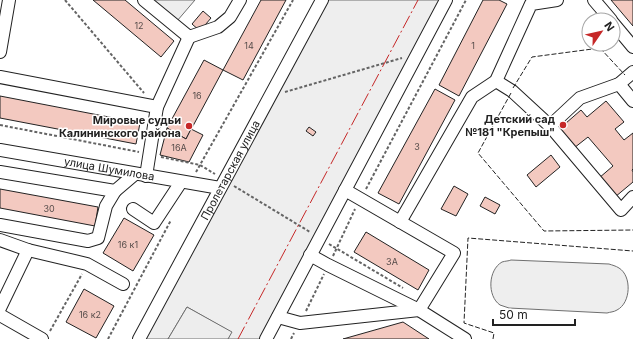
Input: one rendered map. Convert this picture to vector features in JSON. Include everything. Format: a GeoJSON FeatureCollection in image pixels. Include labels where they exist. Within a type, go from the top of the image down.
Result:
{"type":"FeatureCollection","features":[{"type":"Feature","properties":{"kind":"street"},"geometry":{"type":"LineString","coordinates":[[0,52],[9,0]]}},
{"type":"Feature","properties":{"kind":"street"},"geometry":{"type":"LineString","coordinates":[[144,0],[189,37]]}},
{"type":"Feature","properties":{"kind":"street"},"geometry":{"type":"LineString","coordinates":[[0,224],[88,241],[98,238],[106,206],[115,191],[140,175],[157,107],[189,37],[218,27],[230,17],[240,0]]}},
{"type":"Feature","properties":{"kind":"street","name":"Пролетарская улица"},"geometry":{"type":"LineString","coordinates":[[139,339],[322,0]]}},
{"type":"Feature","properties":{"kind":"street"},"geometry":{"type":"LineString","coordinates":[[266,339],[446,0]]}},
{"type":"Feature","properties":{"kind":"street"},"geometry":{"type":"LineString","coordinates":[[400,222],[472,97],[496,81],[531,4],[557,0]]}},
{"type":"Feature","properties":{"kind":"street"},"geometry":{"type":"LineString","coordinates":[[594,0],[604,12]]}},
{"type":"Feature","properties":{"kind":"street"},"geometry":{"type":"LineString","coordinates":[[621,33],[633,47]]}},
{"type":"Feature","properties":{"kind":"street"},"geometry":{"type":"LineString","coordinates":[[550,126],[580,98],[619,84],[633,72]]}},
{"type":"Feature","properties":{"kind":"street"},"geometry":{"type":"LineString","coordinates":[[0,77],[157,107]]}},
{"type":"Feature","properties":{"kind":"street"},"geometry":{"type":"LineString","coordinates":[[496,81],[512,91],[550,126],[621,210],[633,197]]}},
{"type":"Feature","properties":{"kind":"street"},"geometry":{"type":"LineString","coordinates":[[619,84],[633,101]]}},
{"type":"Feature","properties":{"kind":"street","name":"улица Шумилова"},"geometry":{"type":"LineString","coordinates":[[0,150],[220,188]]}},
{"type":"Feature","properties":{"kind":"street"},"geometry":{"type":"LineString","coordinates":[[0,172],[115,191]]}},
{"type":"Feature","properties":{"kind":"street"},"geometry":{"type":"LineString","coordinates":[[133,209],[154,223],[185,182]]}},
{"type":"Feature","properties":{"kind":"street"},"geometry":{"type":"LineString","coordinates":[[345,190],[454,254],[419,310]]}},
{"type":"Feature","properties":{"kind":"street"},"geometry":{"type":"LineString","coordinates":[[0,240],[28,250],[87,264],[123,284]]}},
{"type":"Feature","properties":{"kind":"street"},"geometry":{"type":"LineString","coordinates":[[0,308],[28,250]]}},
{"type":"Feature","properties":{"kind":"street"},"geometry":{"type":"LineString","coordinates":[[310,255],[419,310],[465,339]]}},
{"type":"Feature","properties":{"kind":"street"},"geometry":{"type":"LineString","coordinates":[[278,317],[300,324],[419,310]]}},
{"type":"Feature","properties":{"kind":"street"},"geometry":{"type":"LineString","coordinates":[[0,315],[46,336]]}},
{"type":"Feature","properties":{"kind":"path"},"geometry":{"type":"LineString","coordinates":[[65,0],[157,107]]}},
{"type":"Feature","properties":{"kind":"path"},"geometry":{"type":"LineString","coordinates":[[185,182],[293,0]]}},
{"type":"Feature","properties":{"kind":"path"},"geometry":{"type":"LineString","coordinates":[[291,339],[300,324],[361,199],[466,0]]}},
{"type":"Feature","properties":{"kind":"path"},"geometry":{"type":"LineString","coordinates":[[269,97],[417,54]]}},
{"type":"Feature","properties":{"kind":"path"},"geometry":{"type":"LineString","coordinates":[[108,339],[172,218]]}},
{"type":"Feature","properties":{"kind":"path"},"geometry":{"type":"LineString","coordinates":[[46,336],[87,264]]}},
{"type":"Feature","properties":{"kind":"shaded area"},"geometry":{"type":"Polygon","coordinates":[[[150,0],[195,0],[177,21],[150,0]]]}},
{"type":"Feature","properties":{"kind":"shaded area"},"geometry":{"type":"Polygon","coordinates":[[[322,0],[443,0],[266,339],[228,339],[231,332],[187,307],[168,339],[139,339],[322,0]]]}},
{"type":"Feature","properties":{"kind":"shaded area"},"geometry":{"type":"Polygon","coordinates":[[[511,260],[609,264],[618,267],[623,272],[628,283],[625,302],[622,307],[616,311],[607,313],[509,308],[500,305],[493,296],[491,290],[492,277],[497,266],[502,262],[511,260]]]}},
{"type":"Feature","properties":{"kind":"shaded area"},"geometry":{"type":"Polygon","coordinates":[[[187,307],[232,332],[228,339],[168,339],[187,307]]]}},
{"type":"Feature","properties":{"kind":"building"},"geometry":{"type":"Polygon","coordinates":[[[93,0],[125,0],[174,41],[161,57],[93,0]]]}},
{"type":"Feature","properties":{"kind":"building"},"geometry":{"type":"Polygon","coordinates":[[[261,0],[286,0],[243,80],[223,70],[261,0]]]}},
{"type":"Feature","properties":{"kind":"building"},"geometry":{"type":"Polygon","coordinates":[[[483,0],[499,0],[507,4],[459,96],[439,85],[483,0]]]}},
{"type":"Feature","properties":{"kind":"building"},"geometry":{"type":"Polygon","coordinates":[[[611,0],[633,0],[633,26],[611,0]]]}},
{"type":"Feature","properties":{"kind":"building"},"geometry":{"type":"Polygon","coordinates":[[[203,11],[211,18],[200,31],[192,24],[203,11]]]}},
{"type":"Feature","properties":{"kind":"building"},"geometry":{"type":"Polygon","coordinates":[[[204,60],[223,70],[186,139],[167,128],[204,60]]]}},
{"type":"Feature","properties":{"kind":"building"},"geometry":{"type":"Polygon","coordinates":[[[435,89],[455,100],[399,204],[378,193],[435,89]]]}},
{"type":"Feature","properties":{"kind":"building"},"geometry":{"type":"Polygon","coordinates":[[[0,96],[140,123],[136,144],[0,118],[0,96]]]}},
{"type":"Feature","properties":{"kind":"building"},"geometry":{"type":"Polygon","coordinates":[[[606,101],[624,122],[615,129],[624,140],[633,133],[633,182],[615,197],[599,178],[613,166],[588,137],[574,148],[558,130],[581,110],[587,117],[606,101]]]}},
{"type":"Feature","properties":{"kind":"building"},"geometry":{"type":"Polygon","coordinates":[[[309,127],[316,132],[313,136],[306,131],[309,127]]]}},
{"type":"Feature","properties":{"kind":"building"},"geometry":{"type":"Polygon","coordinates":[[[167,128],[186,139],[191,129],[203,135],[189,162],[160,155],[167,128]]]}},
{"type":"Feature","properties":{"kind":"building"},"geometry":{"type":"Polygon","coordinates":[[[551,155],[560,167],[536,187],[527,175],[551,155]]]}},
{"type":"Feature","properties":{"kind":"building"},"geometry":{"type":"Polygon","coordinates":[[[454,186],[468,194],[456,216],[441,209],[454,186]]]}},
{"type":"Feature","properties":{"kind":"building"},"geometry":{"type":"Polygon","coordinates":[[[0,189],[98,207],[95,226],[0,208],[0,189]]]}},
{"type":"Feature","properties":{"kind":"building"},"geometry":{"type":"Polygon","coordinates":[[[485,197],[500,205],[495,214],[480,206],[485,197]]]}},
{"type":"Feature","properties":{"kind":"building"},"geometry":{"type":"Polygon","coordinates":[[[124,218],[154,235],[133,271],[103,253],[124,218]]]}},
{"type":"Feature","properties":{"kind":"building"},"geometry":{"type":"Polygon","coordinates":[[[366,232],[429,270],[418,290],[354,252],[366,232]]]}},
{"type":"Feature","properties":{"kind":"building"},"geometry":{"type":"Polygon","coordinates":[[[84,289],[114,306],[96,338],[66,322],[84,289]]]}},
{"type":"Feature","properties":{"kind":"building"},"geometry":{"type":"Polygon","coordinates":[[[403,322],[429,339],[343,339],[403,322]]]}},
{"type":"Feature","properties":{"kind":"fence"},"geometry":{"type":"LineString","coordinates":[[513,88],[532,57],[600,48],[625,75]]}},
{"type":"Feature","properties":{"kind":"fence"},"geometry":{"type":"LineString","coordinates":[[511,93],[478,153],[544,231],[633,230]]}},
{"type":"Feature","properties":{"kind":"fence"},"geometry":{"type":"LineString","coordinates":[[493,339],[494,333],[464,323],[468,238],[633,251]]}},
{"type":"Feature","properties":{"kind":"power"},"geometry":{"type":"LineString","coordinates":[[238,339],[418,0]]}},
{"type":"Feature","properties":{"kind":"place","name":"Детский сад №181 \"Крепыш\""},"geometry":{"type":"Point","coordinates":[563,125]}},
{"type":"Feature","properties":{"kind":"place","name":"Мировые судьи Калининского района"},"geometry":{"type":"Point","coordinates":[189,126]}}]}
